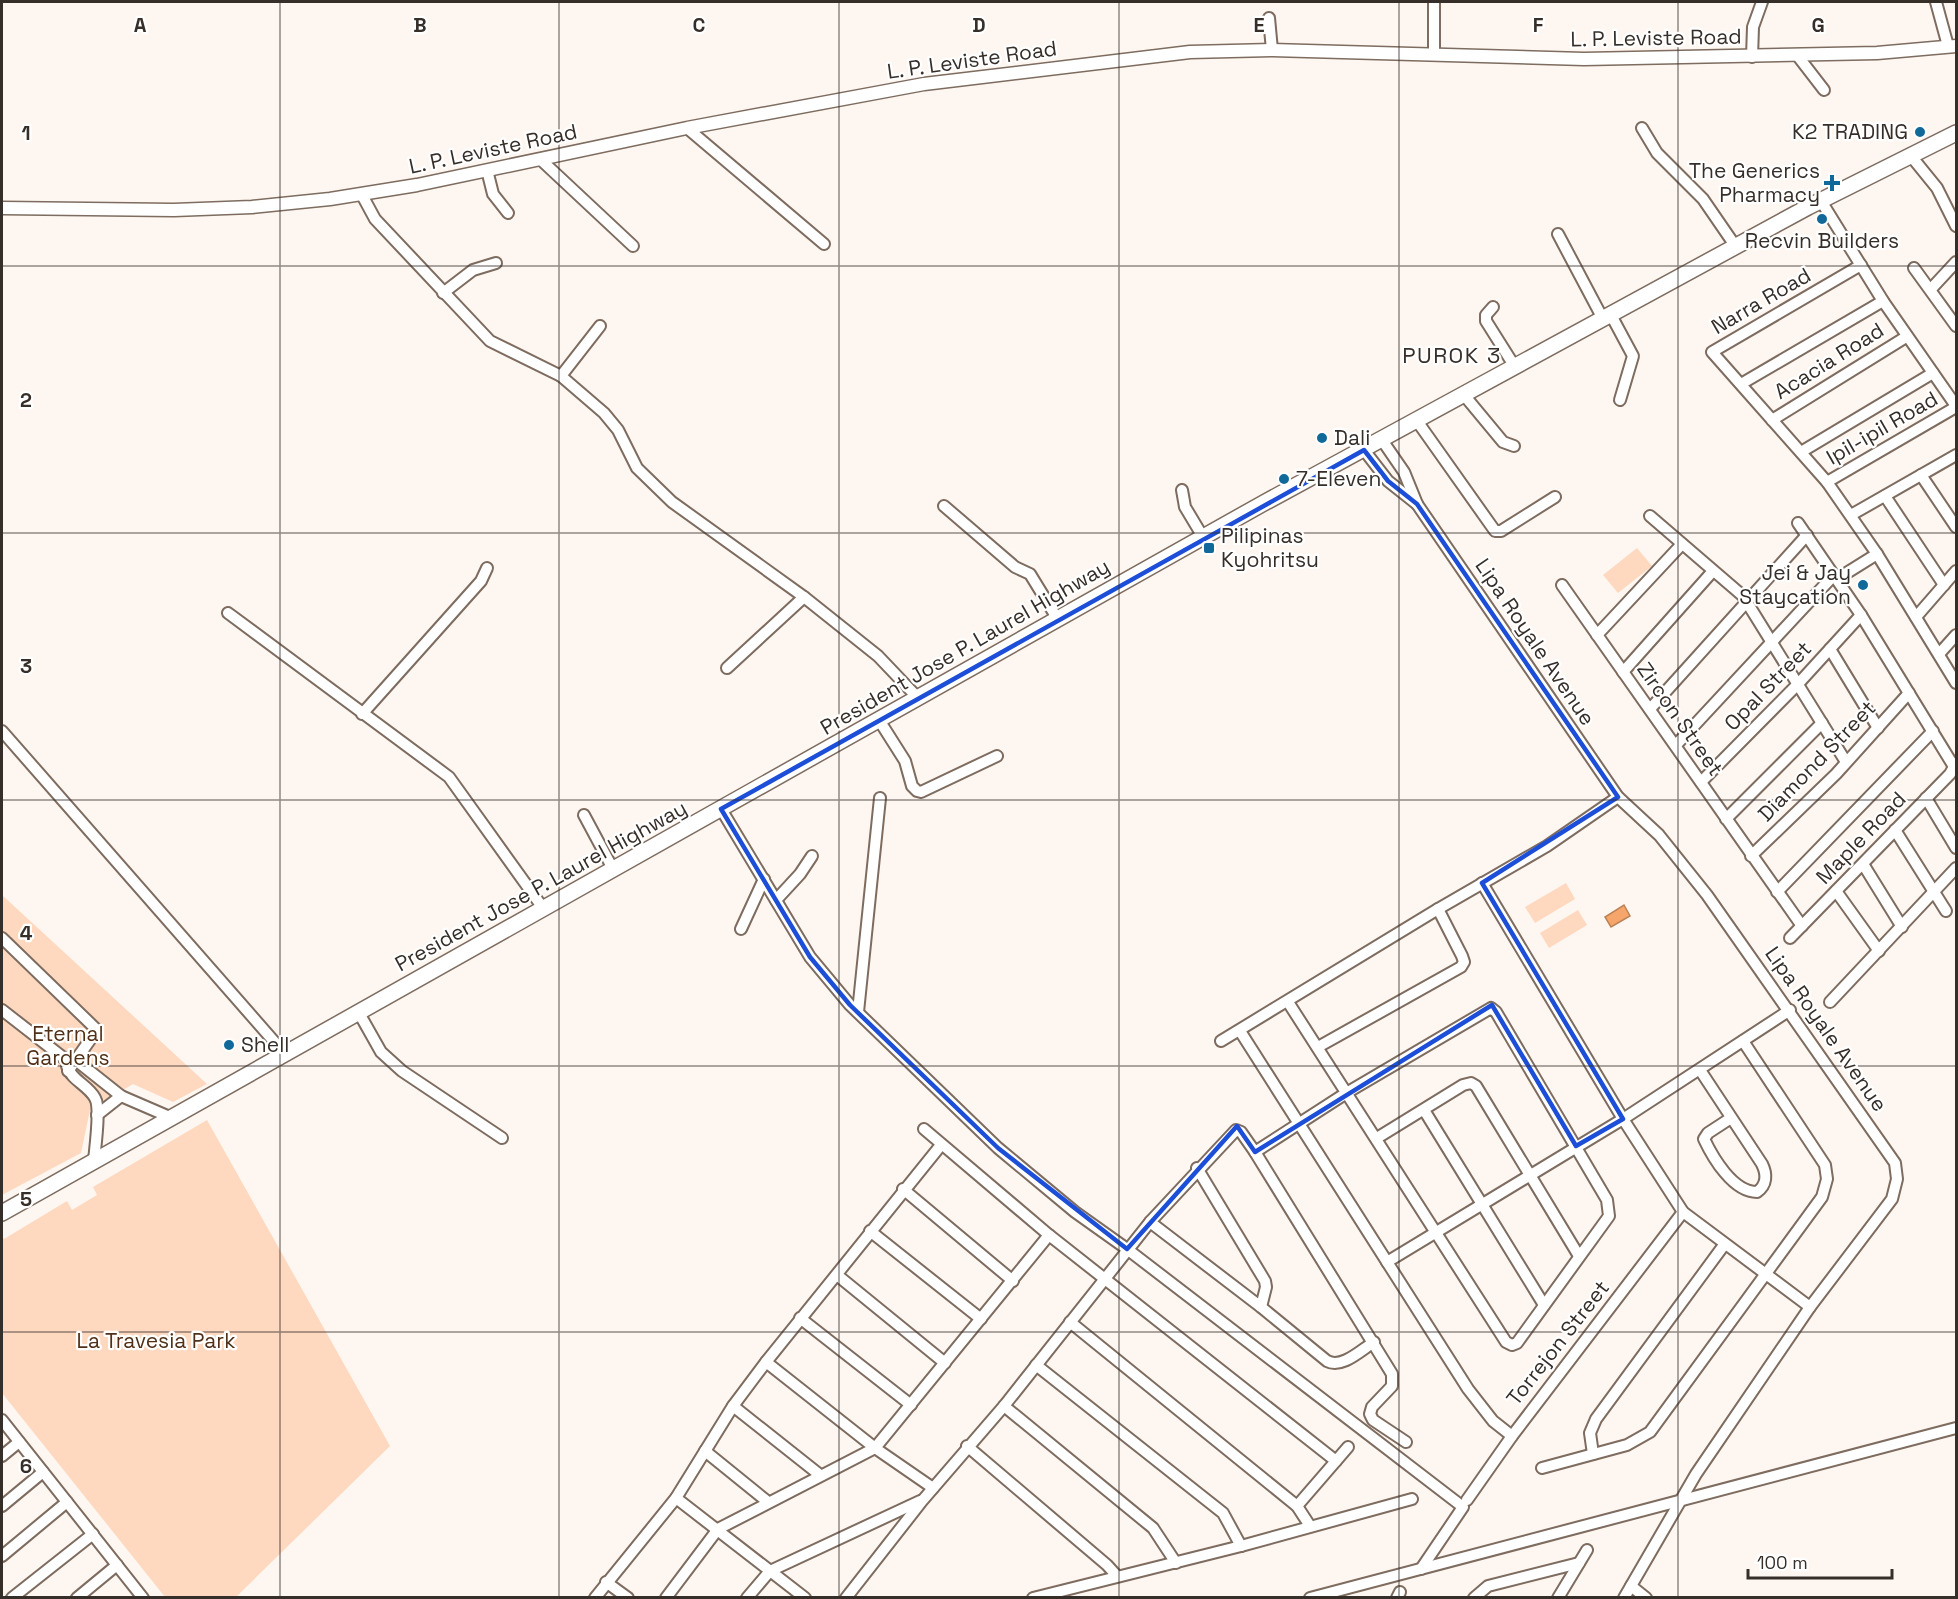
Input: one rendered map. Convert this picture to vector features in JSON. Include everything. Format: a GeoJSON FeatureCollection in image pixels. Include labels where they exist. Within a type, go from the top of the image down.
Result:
{"type":"FeatureCollection","features":[{"type":"Feature","properties":{"kind":"highway","name":"President Jose P. Laurel Highway"},"geometry":{"type":"LineString","coordinates":[[2,1213],[1203,537],[1821,201],[1956,134]]}},
{"type":"Feature","properties":{"kind":"main road","name":"L. P. Leviste Road"},"geometry":{"type":"LineString","coordinates":[[2,208],[241,207],[362,195],[687,128],[942,82],[1132,57],[1190,52],[1272,50],[1584,59],[1877,53],[1952,46]]}},
{"type":"Feature","properties":{"kind":"street"},"geometry":{"type":"LineString","coordinates":[[1434,2],[1434,53]]}},
{"type":"Feature","properties":{"kind":"street"},"geometry":{"type":"LineString","coordinates":[[1752,57],[1753,27],[1762,2]]}},
{"type":"Feature","properties":{"kind":"street"},"geometry":{"type":"LineString","coordinates":[[1936,2],[1952,46]]}},
{"type":"Feature","properties":{"kind":"street"},"geometry":{"type":"LineString","coordinates":[[1269,18],[1272,50]]}},
{"type":"Feature","properties":{"kind":"street"},"geometry":{"type":"LineString","coordinates":[[1797,55],[1824,90]]}},
{"type":"Feature","properties":{"kind":"street"},"geometry":{"type":"LineString","coordinates":[[687,128],[824,244]]}},
{"type":"Feature","properties":{"kind":"street"},"geometry":{"type":"LineString","coordinates":[[1642,128],[1657,153],[1703,199],[1736,247]]}},
{"type":"Feature","properties":{"kind":"street"},"geometry":{"type":"LineString","coordinates":[[1911,156],[1937,188],[1956,226]]}},
{"type":"Feature","properties":{"kind":"street"},"geometry":{"type":"LineString","coordinates":[[540,159],[633,246]]}},
{"type":"Feature","properties":{"kind":"street"},"geometry":{"type":"LineString","coordinates":[[487,170],[490,188],[507,213]]}},
{"type":"Feature","properties":{"kind":"street"},"geometry":{"type":"LineString","coordinates":[[362,195],[375,219],[490,341],[561,376],[604,414],[618,430],[637,468],[672,501],[804,597],[878,656],[918,698]]}},
{"type":"Feature","properties":{"kind":"street"},"geometry":{"type":"LineString","coordinates":[[1821,201],[1906,337],[1956,407]]}},
{"type":"Feature","properties":{"kind":"street"},"geometry":{"type":"LineString","coordinates":[[1558,234],[1633,356],[1620,400]]}},
{"type":"Feature","properties":{"kind":"street"},"geometry":{"type":"LineString","coordinates":[[1931,289],[1956,262]]}},
{"type":"Feature","properties":{"kind":"street"},"geometry":{"type":"LineString","coordinates":[[443,292],[473,270],[496,263]]}},
{"type":"Feature","properties":{"kind":"street","name":"Narra Road"},"geometry":{"type":"LineString","coordinates":[[1741,384],[1712,352],[1861,265]]}},
{"type":"Feature","properties":{"kind":"street"},"geometry":{"type":"LineString","coordinates":[[1914,268],[1956,326]]}},
{"type":"Feature","properties":{"kind":"street"},"geometry":{"type":"LineString","coordinates":[[1883,301],[1741,384],[1827,482],[1851,515],[1956,683]]}},
{"type":"Feature","properties":{"kind":"street"},"geometry":{"type":"LineString","coordinates":[[1493,307],[1486,315],[1486,321],[1515,367]]}},
{"type":"Feature","properties":{"kind":"street"},"geometry":{"type":"LineString","coordinates":[[561,376],[600,326]]}},
{"type":"Feature","properties":{"kind":"street","name":"Acacia Road"},"geometry":{"type":"LineString","coordinates":[[1772,420],[1906,337]]}},
{"type":"Feature","properties":{"kind":"street"},"geometry":{"type":"LineString","coordinates":[[1801,452],[1933,374]]}},
{"type":"Feature","properties":{"kind":"street"},"geometry":{"type":"LineString","coordinates":[[1464,395],[1503,442],[1514,446]]}},
{"type":"Feature","properties":{"kind":"street","name":"Ipil-ipil Road"},"geometry":{"type":"LineString","coordinates":[[1827,482],[1956,407]]}},
{"type":"Feature","properties":{"kind":"street"},"geometry":{"type":"LineString","coordinates":[[1417,421],[1495,531],[1501,531],[1555,496]]}},
{"type":"Feature","properties":{"kind":"street","name":"Lipa Royale Avenue"},"geometry":{"type":"LineString","coordinates":[[1382,440],[1404,472],[1418,504],[1618,797],[1641,817],[1682,861],[1790,1010],[1895,1163],[1897,1179],[1892,1199],[1810,1307],[1680,1501],[1624,1598]]}},
{"type":"Feature","properties":{"kind":"street","name":"Lipa Royale Avenue"},"geometry":{"type":"LineString","coordinates":[[1364,450],[1388,481],[1418,504]]}},
{"type":"Feature","properties":{"kind":"street"},"geometry":{"type":"LineString","coordinates":[[1851,515],[1956,455]]}},
{"type":"Feature","properties":{"kind":"street"},"geometry":{"type":"LineString","coordinates":[[1921,475],[1956,527]]}},
{"type":"Feature","properties":{"kind":"street"},"geometry":{"type":"LineString","coordinates":[[1182,490],[1185,507],[1203,537]]}},
{"type":"Feature","properties":{"kind":"street"},"geometry":{"type":"LineString","coordinates":[[1885,496],[1944,585]]}},
{"type":"Feature","properties":{"kind":"street"},"geometry":{"type":"LineString","coordinates":[[944,506],[1016,567],[1027,572],[1057,618]]}},
{"type":"Feature","properties":{"kind":"street"},"geometry":{"type":"LineString","coordinates":[[1650,516],[1748,603],[1846,762]]}},
{"type":"Feature","properties":{"kind":"street"},"geometry":{"type":"LineString","coordinates":[[1798,523],[1836,577],[1956,766]]}},
{"type":"Feature","properties":{"kind":"street"},"geometry":{"type":"LineString","coordinates":[[1650,709],[1748,603],[1798,543],[1807,536]]}},
{"type":"Feature","properties":{"kind":"street"},"geometry":{"type":"LineString","coordinates":[[1598,635],[1682,544]]}},
{"type":"Feature","properties":{"kind":"street"},"geometry":{"type":"LineString","coordinates":[[1676,746],[1836,577],[1877,554]]}},
{"type":"Feature","properties":{"kind":"street"},"geometry":{"type":"LineString","coordinates":[[362,714],[481,580],[487,568]]}},
{"type":"Feature","properties":{"kind":"street"},"geometry":{"type":"LineString","coordinates":[[1623,672],[1713,571]]}},
{"type":"Feature","properties":{"kind":"street"},"geometry":{"type":"LineString","coordinates":[[1916,618],[1956,571]]}},
{"type":"Feature","properties":{"kind":"street","name":"Zircon Street"},"geometry":{"type":"LineString","coordinates":[[1562,585],[1802,926]]}},
{"type":"Feature","properties":{"kind":"street"},"geometry":{"type":"LineString","coordinates":[[728,668],[804,597]]}},
{"type":"Feature","properties":{"kind":"street"},"geometry":{"type":"LineString","coordinates":[[228,613],[449,777],[543,908]]}},
{"type":"Feature","properties":{"kind":"street","name":"Opal Street"},"geometry":{"type":"LineString","coordinates":[[1701,782],[1798,684],[1860,615]]}},
{"type":"Feature","properties":{"kind":"street"},"geometry":{"type":"LineString","coordinates":[[1939,654],[1956,635]]}},
{"type":"Feature","properties":{"kind":"street"},"geometry":{"type":"LineString","coordinates":[[1830,649],[1878,728]]}},
{"type":"Feature","properties":{"kind":"street","name":"Diamond Street"},"geometry":{"type":"LineString","coordinates":[[1751,856],[1846,762],[1909,693]]}},
{"type":"Feature","properties":{"kind":"street"},"geometry":{"type":"LineString","coordinates":[[879,720],[905,761],[912,786],[917,791],[921,792],[997,756]]}},
{"type":"Feature","properties":{"kind":"street"},"geometry":{"type":"LineString","coordinates":[[1726,819],[1822,723]]}},
{"type":"Feature","properties":{"kind":"street"},"geometry":{"type":"LineString","coordinates":[[2,731],[285,1054]]}},
{"type":"Feature","properties":{"kind":"street"},"geometry":{"type":"LineString","coordinates":[[1777,892],[1933,731]]}},
{"type":"Feature","properties":{"kind":"street","name":"Maple Road"},"geometry":{"type":"LineString","coordinates":[[1790,938],[1956,766]]}},
{"type":"Feature","properties":{"kind":"street"},"geometry":{"type":"LineString","coordinates":[[1221,1041],[1546,846],[1618,797]]}},
{"type":"Feature","properties":{"kind":"street"},"geometry":{"type":"LineString","coordinates":[[858,1012],[880,798]]}},
{"type":"Feature","properties":{"kind":"street"},"geometry":{"type":"LineString","coordinates":[[1926,798],[1956,848]]}},
{"type":"Feature","properties":{"kind":"street"},"geometry":{"type":"LineString","coordinates":[[721,808],[810,957],[858,1012],[1006,1155],[1074,1212],[1127,1249],[1465,1504]]}},
{"type":"Feature","properties":{"kind":"street"},"geometry":{"type":"LineString","coordinates":[[584,815],[613,869]]}},
{"type":"Feature","properties":{"kind":"street"},"geometry":{"type":"LineString","coordinates":[[1895,830],[1946,911]]}},
{"type":"Feature","properties":{"kind":"street"},"geometry":{"type":"LineString","coordinates":[[776,900],[800,874],[812,856]]}},
{"type":"Feature","properties":{"kind":"street"},"geometry":{"type":"LineString","coordinates":[[1863,864],[1902,927]]}},
{"type":"Feature","properties":{"kind":"street"},"geometry":{"type":"LineString","coordinates":[[1830,1002],[1956,868]]}},
{"type":"Feature","properties":{"kind":"street"},"geometry":{"type":"LineString","coordinates":[[741,929],[764,879]]}},
{"type":"Feature","properties":{"kind":"street"},"geometry":{"type":"LineString","coordinates":[[1482,883],[1623,1119],[1683,1212],[1724,1245],[1810,1307]]}},
{"type":"Feature","properties":{"kind":"street"},"geometry":{"type":"LineString","coordinates":[[1836,891],[1879,951]]}},
{"type":"Feature","properties":{"kind":"street"},"geometry":{"type":"LineString","coordinates":[[1318,1047],[1461,967],[1464,962],[1462,956],[1438,909]]}},
{"type":"Feature","properties":{"kind":"street"},"geometry":{"type":"LineString","coordinates":[[2,938],[95,1026],[97,1033],[68,1071]]}},
{"type":"Feature","properties":{"kind":"street"},"geometry":{"type":"LineString","coordinates":[[1255,1152],[1348,1092],[1491,1008],[1576,1146],[1609,1209],[1609,1216],[1517,1343],[1512,1345],[1506,1342],[1348,1092],[1288,1002]]}},
{"type":"Feature","properties":{"kind":"street"},"geometry":{"type":"LineString","coordinates":[[2,1010],[65,1059],[77,1061],[121,1096],[172,1119]]}},
{"type":"Feature","properties":{"kind":"street"},"geometry":{"type":"LineString","coordinates":[[1387,1262],[1480,1203],[1623,1119],[1790,1010]]}},
{"type":"Feature","properties":{"kind":"street"},"geometry":{"type":"LineString","coordinates":[[359,1012],[381,1053],[502,1138]]}},
{"type":"Feature","properties":{"kind":"street"},"geometry":{"type":"LineString","coordinates":[[1240,1031],[1474,1397],[1493,1421],[1512,1436]]}},
{"type":"Feature","properties":{"kind":"street"},"geometry":{"type":"LineString","coordinates":[[1542,1468],[1627,1445],[1650,1432],[1821,1197],[1827,1179],[1825,1165],[1743,1041]]}},
{"type":"Feature","properties":{"kind":"street"},"geometry":{"type":"LineString","coordinates":[[65,1059],[68,1071],[95,1098],[97,1115],[94,1161]]}},
{"type":"Feature","properties":{"kind":"street"},"geometry":{"type":"LineString","coordinates":[[1700,1070],[1731,1118],[1765,1172],[1766,1179],[1757,1192],[1737,1185],[1729,1177],[1704,1139],[1708,1133],[1731,1118]]}},
{"type":"Feature","properties":{"kind":"street"},"geometry":{"type":"LineString","coordinates":[[1377,1138],[1463,1085],[1471,1083],[1476,1086],[1579,1256]]}},
{"type":"Feature","properties":{"kind":"street"},"geometry":{"type":"LineString","coordinates":[[97,1115],[121,1096]]}},
{"type":"Feature","properties":{"kind":"street"},"geometry":{"type":"LineString","coordinates":[[1424,1110],[1544,1305]]}},
{"type":"Feature","properties":{"kind":"street"},"geometry":{"type":"LineString","coordinates":[[924,1129],[1103,1279],[1336,1461]]}},
{"type":"Feature","properties":{"kind":"street"},"geometry":{"type":"LineString","coordinates":[[846,1598],[922,1501],[1004,1406],[1149,1222],[1197,1168],[1236,1130],[1241,1132],[1255,1152],[1374,1341],[1394,1380],[1392,1386],[1372,1407],[1370,1414],[1373,1420],[1406,1442]]}},
{"type":"Feature","properties":{"kind":"street"},"geometry":{"type":"LineString","coordinates":[[595,1598],[676,1498],[733,1406],[766,1362],[941,1144]]}},
{"type":"Feature","properties":{"kind":"street"},"geometry":{"type":"LineString","coordinates":[[1197,1168],[1265,1281],[1266,1287],[1261,1307]]}},
{"type":"Feature","properties":{"kind":"street"},"geometry":{"type":"LineString","coordinates":[[903,1189],[1013,1281]]}},
{"type":"Feature","properties":{"kind":"street","name":"Torrejon Street"},"geometry":{"type":"LineString","coordinates":[[1421,1569],[1512,1436],[1683,1212]]}},
{"type":"Feature","properties":{"kind":"street"},"geometry":{"type":"LineString","coordinates":[[1149,1222],[1333,1365],[1341,1363],[1374,1341]]}},
{"type":"Feature","properties":{"kind":"street"},"geometry":{"type":"LineString","coordinates":[[870,1231],[981,1319]]}},
{"type":"Feature","properties":{"kind":"street"},"geometry":{"type":"LineString","coordinates":[[666,1598],[718,1529],[820,1475],[875,1449],[1049,1235]]}},
{"type":"Feature","properties":{"kind":"street"},"geometry":{"type":"LineString","coordinates":[[1593,1454],[1590,1432],[1596,1419],[1724,1245]]}},
{"type":"Feature","properties":{"kind":"street"},"geometry":{"type":"LineString","coordinates":[[837,1275],[945,1363]]}},
{"type":"Feature","properties":{"kind":"street"},"geometry":{"type":"LineString","coordinates":[[800,1318],[911,1405]]}},
{"type":"Feature","properties":{"kind":"street"},"geometry":{"type":"LineString","coordinates":[[1070,1322],[1297,1506],[1310,1526]]}},
{"type":"Feature","properties":{"kind":"street"},"geometry":{"type":"LineString","coordinates":[[766,1362],[875,1449],[933,1488]]}},
{"type":"Feature","properties":{"kind":"street"},"geometry":{"type":"LineString","coordinates":[[1036,1365],[1223,1513],[1241,1546]]}},
{"type":"Feature","properties":{"kind":"street"},"geometry":{"type":"LineString","coordinates":[[733,1406],[820,1475]]}},
{"type":"Feature","properties":{"kind":"street"},"geometry":{"type":"LineString","coordinates":[[1004,1406],[1153,1528],[1176,1563]]}},
{"type":"Feature","properties":{"kind":"street"},"geometry":{"type":"LineString","coordinates":[[2,1420],[142,1597]]}},
{"type":"Feature","properties":{"kind":"street"},"geometry":{"type":"LineString","coordinates":[[1310,1598],[1956,1428]]}},
{"type":"Feature","properties":{"kind":"street"},"geometry":{"type":"LineString","coordinates":[[2,1456],[19,1442]]}},
{"type":"Feature","properties":{"kind":"street"},"geometry":{"type":"LineString","coordinates":[[968,1446],[1117,1576]]}},
{"type":"Feature","properties":{"kind":"street"},"geometry":{"type":"LineString","coordinates":[[1297,1506],[1348,1447]]}},
{"type":"Feature","properties":{"kind":"street"},"geometry":{"type":"LineString","coordinates":[[705,1451],[768,1502]]}},
{"type":"Feature","properties":{"kind":"street"},"geometry":{"type":"LineString","coordinates":[[2,1506],[43,1472]]}},
{"type":"Feature","properties":{"kind":"street"},"geometry":{"type":"LineString","coordinates":[[676,1498],[805,1598]]}},
{"type":"Feature","properties":{"kind":"street"},"geometry":{"type":"LineString","coordinates":[[1033,1598],[1176,1563],[1412,1499]]}},
{"type":"Feature","properties":{"kind":"street"},"geometry":{"type":"LineString","coordinates":[[747,1598],[770,1571],[922,1501]]}},
{"type":"Feature","properties":{"kind":"street"},"geometry":{"type":"LineString","coordinates":[[2,1556],[67,1502]]}},
{"type":"Feature","properties":{"kind":"street"},"geometry":{"type":"LineString","coordinates":[[12,1598],[93,1534]]}},
{"type":"Feature","properties":{"kind":"street"},"geometry":{"type":"LineString","coordinates":[[1558,1598],[1587,1550]]}},
{"type":"Feature","properties":{"kind":"street"},"geometry":{"type":"LineString","coordinates":[[1474,1598],[1488,1586],[1578,1563]]}},
{"type":"Feature","properties":{"kind":"street"},"geometry":{"type":"LineString","coordinates":[[77,1598],[117,1565]]}},
{"type":"Feature","properties":{"kind":"street"},"geometry":{"type":"LineString","coordinates":[[606,1582],[628,1598]]}},
{"type":"Feature","properties":{"kind":"street"},"geometry":{"type":"LineString","coordinates":[[1631,1586],[1646,1598]]}},
{"type":"Feature","properties":{"kind":"highlighted area"},"geometry":{"type":"Polygon","coordinates":[[[1364,450],[1388,481],[1417,504],[1618,797],[1482,883],[1623,1119],[1576,1146],[1492,1005],[1255,1152],[1237,1126],[1127,1249],[998,1148],[850,1005],[810,957],[721,809],[1364,450]]]}},
{"type":"Feature","properties":{"kind":"green space"},"geometry":{"type":"Polygon","coordinates":[[[1637,548],[1652,566],[1618,593],[1603,575],[1637,548]]]}},
{"type":"Feature","properties":{"kind":"green space"},"geometry":{"type":"Polygon","coordinates":[[[1566,883],[1575,899],[1535,923],[1525,907],[1566,883]]]}},
{"type":"Feature","properties":{"kind":"green space","name":"Eternal Gardens"},"geometry":{"type":"Polygon","coordinates":[[[2,895],[207,1084],[173,1102],[133,1084],[90,1110],[81,1153],[2,1195],[2,895]]]}},
{"type":"Feature","properties":{"kind":"green space"},"geometry":{"type":"Polygon","coordinates":[[[1578,910],[1587,925],[1549,948],[1540,933],[1578,910]]]}},
{"type":"Feature","properties":{"kind":"green space","name":"La Travesia Park"},"geometry":{"type":"Polygon","coordinates":[[[207,1120],[390,1446],[236,1597],[165,1597],[2,1393],[2,1236],[4,1239],[67,1201],[72,1210],[97,1195],[93,1187],[207,1120]]]}},
{"type":"Feature","properties":{"kind":"shaded area"},"geometry":{"type":"Polygon","coordinates":[[[1624,905],[1630,916],[1611,927],[1605,917],[1624,905]]]}},
{"type":"Feature","properties":{"kind":"place","name":"K2 TRADING"},"geometry":{"type":"Point","coordinates":[1920,132]}},
{"type":"Feature","properties":{"kind":"place","name":"The Generics Pharmacy"},"geometry":{"type":"Point","coordinates":[1832,183]}},
{"type":"Feature","properties":{"kind":"place","name":"Recvin Builders"},"geometry":{"type":"Point","coordinates":[1822,219]}},
{"type":"Feature","properties":{"kind":"place","name":"Dali"},"geometry":{"type":"Point","coordinates":[1322,438]}},
{"type":"Feature","properties":{"kind":"place","name":"7-Eleven"},"geometry":{"type":"Point","coordinates":[1284,479]}},
{"type":"Feature","properties":{"kind":"place","name":"Pilipinas Kyohritsu"},"geometry":{"type":"Point","coordinates":[1209,548]}},
{"type":"Feature","properties":{"kind":"place","name":"Jei & Jay Staycation"},"geometry":{"type":"Point","coordinates":[1863,585]}},
{"type":"Feature","properties":{"kind":"place","name":"Shell"},"geometry":{"type":"Point","coordinates":[229,1045]}},
{"type":"Feature","properties":{"kind":"district","name":"PUROK 3"},"geometry":{"type":"Point","coordinates":[1452,355]}}]}
